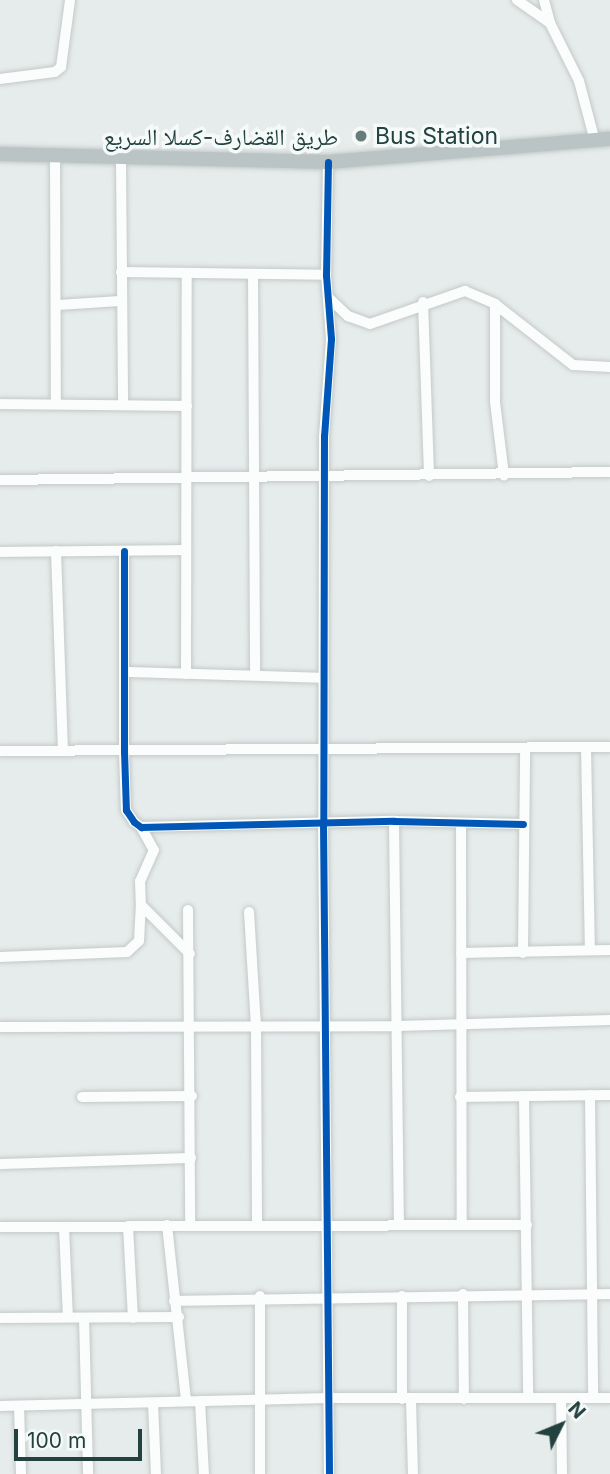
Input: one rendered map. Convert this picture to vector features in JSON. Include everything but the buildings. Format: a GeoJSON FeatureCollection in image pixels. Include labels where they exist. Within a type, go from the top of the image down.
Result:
{"type":"FeatureCollection","features":[{"type":"Feature","properties":{"kind":"highway","name":"طريق القضارف-كسلا السريع"},"geometry":{"type":"LineString","coordinates":[[0,153],[121,160],[328,162],[610,139]]}},
{"type":"Feature","properties":{"kind":"street"},"geometry":{"type":"LineString","coordinates":[[0,79],[55,72],[61,67],[70,0]]}},
{"type":"Feature","properties":{"kind":"street"},"geometry":{"type":"LineString","coordinates":[[517,0],[550,23]]}},
{"type":"Feature","properties":{"kind":"street"},"geometry":{"type":"LineString","coordinates":[[544,0],[550,23],[579,81],[595,141]]}},
{"type":"Feature","properties":{"kind":"street"},"geometry":{"type":"LineString","coordinates":[[55,158],[58,305],[56,403]]}},
{"type":"Feature","properties":{"kind":"street"},"geometry":{"type":"LineString","coordinates":[[121,160],[120,301],[123,403]]}},
{"type":"Feature","properties":{"kind":"street"},"geometry":{"type":"LineString","coordinates":[[328,162],[326,275],[331,365],[323,477],[323,822],[330,1297],[329,1474]]}},
{"type":"Feature","properties":{"kind":"street"},"geometry":{"type":"LineString","coordinates":[[121,272],[326,275]]}},
{"type":"Feature","properties":{"kind":"street"},"geometry":{"type":"LineString","coordinates":[[186,674],[187,273]]}},
{"type":"Feature","properties":{"kind":"street"},"geometry":{"type":"LineString","coordinates":[[253,274],[255,675]]}},
{"type":"Feature","properties":{"kind":"street"},"geometry":{"type":"LineString","coordinates":[[328,297],[348,316],[370,324],[423,302],[465,291],[495,304],[573,365],[610,367]]}},
{"type":"Feature","properties":{"kind":"street"},"geometry":{"type":"LineString","coordinates":[[58,305],[120,301]]}},
{"type":"Feature","properties":{"kind":"street"},"geometry":{"type":"LineString","coordinates":[[423,302],[429,476]]}},
{"type":"Feature","properties":{"kind":"street"},"geometry":{"type":"LineString","coordinates":[[495,304],[495,402],[504,475]]}},
{"type":"Feature","properties":{"kind":"street"},"geometry":{"type":"LineString","coordinates":[[0,404],[123,403],[187,406]]}},
{"type":"Feature","properties":{"kind":"street"},"geometry":{"type":"LineString","coordinates":[[0,480],[610,472]]}},
{"type":"Feature","properties":{"kind":"street"},"geometry":{"type":"LineString","coordinates":[[0,552],[186,550]]}},
{"type":"Feature","properties":{"kind":"street"},"geometry":{"type":"LineString","coordinates":[[56,551],[63,751]]}},
{"type":"Feature","properties":{"kind":"street"},"geometry":{"type":"LineString","coordinates":[[0,957],[127,952],[139,941],[140,881],[153,850],[141,827],[126,810],[124,551]]}},
{"type":"Feature","properties":{"kind":"street"},"geometry":{"type":"LineString","coordinates":[[126,672],[323,678]]}},
{"type":"Feature","properties":{"kind":"street"},"geometry":{"type":"LineString","coordinates":[[586,747],[590,950]]}},
{"type":"Feature","properties":{"kind":"street"},"geometry":{"type":"LineString","coordinates":[[0,751],[610,747]]}},
{"type":"Feature","properties":{"kind":"street"},"geometry":{"type":"LineString","coordinates":[[523,953],[525,748]]}},
{"type":"Feature","properties":{"kind":"street"},"geometry":{"type":"LineString","coordinates":[[141,827],[394,821],[523,824]]}},
{"type":"Feature","properties":{"kind":"street"},"geometry":{"type":"LineString","coordinates":[[394,821],[399,1225]]}},
{"type":"Feature","properties":{"kind":"street"},"geometry":{"type":"LineString","coordinates":[[461,823],[462,1225]]}},
{"type":"Feature","properties":{"kind":"street"},"geometry":{"type":"LineString","coordinates":[[141,905],[190,954]]}},
{"type":"Feature","properties":{"kind":"street"},"geometry":{"type":"LineString","coordinates":[[188,910],[192,1096],[190,1225]]}},
{"type":"Feature","properties":{"kind":"street"},"geometry":{"type":"LineString","coordinates":[[249,912],[256,1027],[257,1224]]}},
{"type":"Feature","properties":{"kind":"street"},"geometry":{"type":"LineString","coordinates":[[461,953],[610,950]]}},
{"type":"Feature","properties":{"kind":"street"},"geometry":{"type":"LineString","coordinates":[[0,1027],[397,1026],[610,1020]]}},
{"type":"Feature","properties":{"kind":"street"},"geometry":{"type":"LineString","coordinates":[[590,1094],[593,1398]]}},
{"type":"Feature","properties":{"kind":"street"},"geometry":{"type":"LineString","coordinates":[[460,1097],[610,1095]]}},
{"type":"Feature","properties":{"kind":"street"},"geometry":{"type":"LineString","coordinates":[[82,1097],[192,1096]]}},
{"type":"Feature","properties":{"kind":"street"},"geometry":{"type":"LineString","coordinates":[[524,1096],[528,1398]]}},
{"type":"Feature","properties":{"kind":"street"},"geometry":{"type":"LineString","coordinates":[[0,1164],[191,1158]]}},
{"type":"Feature","properties":{"kind":"street"},"geometry":{"type":"LineString","coordinates":[[0,1227],[257,1224],[327,1228],[527,1225]]}},
{"type":"Feature","properties":{"kind":"street"},"geometry":{"type":"LineString","coordinates":[[167,1225],[186,1401]]}},
{"type":"Feature","properties":{"kind":"street"},"geometry":{"type":"LineString","coordinates":[[128,1226],[133,1318]]}},
{"type":"Feature","properties":{"kind":"street"},"geometry":{"type":"LineString","coordinates":[[64,1227],[68,1317]]}},
{"type":"Feature","properties":{"kind":"street"},"geometry":{"type":"LineString","coordinates":[[463,1294],[464,1399]]}},
{"type":"Feature","properties":{"kind":"street"},"geometry":{"type":"LineString","coordinates":[[174,1301],[260,1296],[610,1294]]}},
{"type":"Feature","properties":{"kind":"street"},"geometry":{"type":"LineString","coordinates":[[260,1296],[260,1474]]}},
{"type":"Feature","properties":{"kind":"street"},"geometry":{"type":"LineString","coordinates":[[402,1296],[413,1474]]}},
{"type":"Feature","properties":{"kind":"street"},"geometry":{"type":"LineString","coordinates":[[0,1318],[179,1317]]}},
{"type":"Feature","properties":{"kind":"street"},"geometry":{"type":"LineString","coordinates":[[84,1318],[88,1474]]}},
{"type":"Feature","properties":{"kind":"street"},"geometry":{"type":"LineString","coordinates":[[0,1406],[328,1398],[610,1398]]}},
{"type":"Feature","properties":{"kind":"street"},"geometry":{"type":"LineString","coordinates":[[561,1398],[562,1474]]}},
{"type":"Feature","properties":{"kind":"street"},"geometry":{"type":"LineString","coordinates":[[201,1401],[204,1474]]}},
{"type":"Feature","properties":{"kind":"street"},"geometry":{"type":"LineString","coordinates":[[153,1403],[156,1474]]}},
{"type":"Feature","properties":{"kind":"street"},"geometry":{"type":"LineString","coordinates":[[19,1406],[21,1474]]}},
{"type":"Feature","properties":{"kind":"cycle path"},"geometry":{"type":"LineString","coordinates":[[328,162],[326,275],[331,339],[324,436],[323,822],[329,1474]]}},
{"type":"Feature","properties":{"kind":"cycle path"},"geometry":{"type":"LineString","coordinates":[[124,551],[126,810],[141,827],[394,821],[523,824]]}},
{"type":"Feature","properties":{"kind":"place","name":"Bus Station"},"geometry":{"type":"Point","coordinates":[361,136]}}]}
